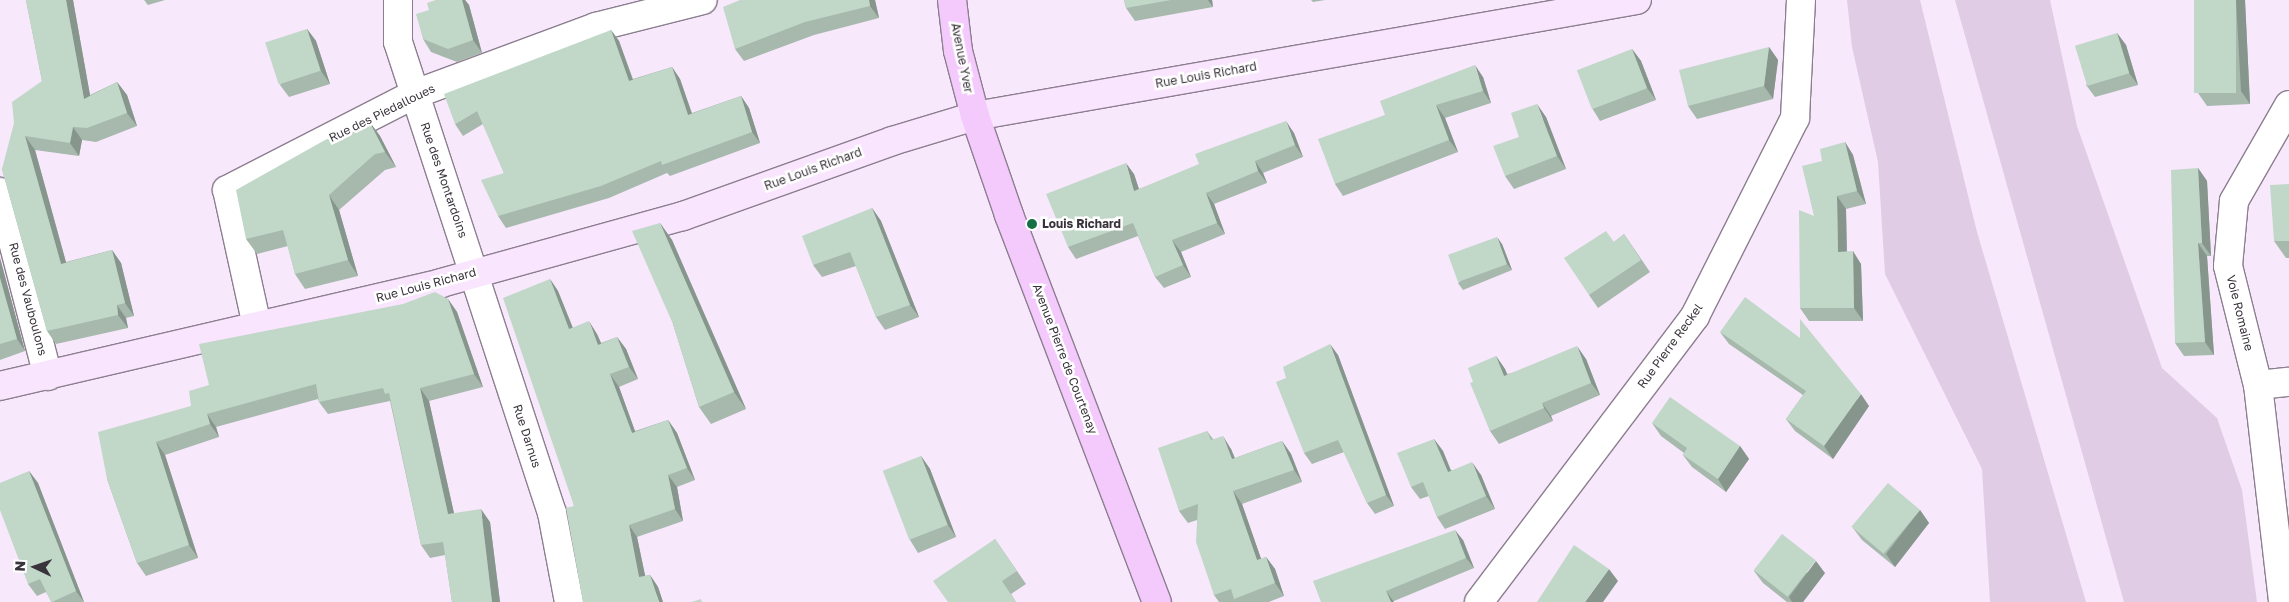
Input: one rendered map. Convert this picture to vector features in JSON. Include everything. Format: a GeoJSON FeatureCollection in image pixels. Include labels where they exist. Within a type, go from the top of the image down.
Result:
{"type":"FeatureCollection","features":[{"type":"Feature","properties":{"kind":"main road","name":"Avenue Yver"},"geometry":{"type":"LineString","coordinates":[[952,0],[958,51],[974,116]]}},
{"type":"Feature","properties":{"kind":"main road","name":"Rue Louis Richard"},"geometry":{"type":"LineString","coordinates":[[0,386],[257,326],[476,272],[683,216],[892,141],[974,116],[1637,0]]}},
{"type":"Feature","properties":{"kind":"main road","name":"Avenue Pierre de Courtenay"},"geometry":{"type":"LineString","coordinates":[[974,116],[1009,216],[1157,602]]}},
{"type":"Feature","properties":{"kind":"street","name":"Rue des Montardoins"},"geometry":{"type":"LineString","coordinates":[[398,0],[398,42],[476,272]]}},
{"type":"Feature","properties":{"kind":"street","name":"Rue des Piedalloues"},"geometry":{"type":"LineString","coordinates":[[257,326],[227,190],[416,94],[596,27],[704,0]]}},
{"type":"Feature","properties":{"kind":"street","name":"Rue Pierre Reckel"},"geometry":{"type":"LineString","coordinates":[[1479,602],[1695,316],[1795,118],[1801,0]]}},
{"type":"Feature","properties":{"kind":"street","name":"Voie Romaine"},"geometry":{"type":"LineString","coordinates":[[2283,602],[2258,385],[2228,266],[2234,201],[2289,106]]}},
{"type":"Feature","properties":{"kind":"street","name":"Rue des Vauboulons"},"geometry":{"type":"LineString","coordinates":[[0,193],[48,376]]}},
{"type":"Feature","properties":{"kind":"street","name":"Rue Darnus"},"geometry":{"type":"LineString","coordinates":[[476,272],[552,513],[569,602]]}},
{"type":"Feature","properties":{"kind":"street"},"geometry":{"type":"LineString","coordinates":[[2258,385],[2289,382]]}},
{"type":"Feature","properties":{"kind":"shaded area"},"geometry":{"type":"Polygon","coordinates":[[[1847,0],[1920,0],[1977,232],[2086,602],[1990,602],[1982,469],[1885,274],[1878,162],[1852,47],[1847,0]]]}},
{"type":"Feature","properties":{"kind":"shaded area"},"geometry":{"type":"Polygon","coordinates":[[[1955,0],[2050,0],[2077,126],[2162,368],[2217,418],[2242,490],[2257,602],[2124,602],[1955,0]]]}},
{"type":"Feature","properties":{"kind":"building"},"geometry":{"type":"Polygon","coordinates":[[[26,0],[66,0],[84,99],[117,82],[127,113],[87,128],[73,127],[70,143],[25,136],[61,264],[112,250],[125,303],[117,305],[118,315],[47,331],[2,169],[14,123],[12,102],[42,81],[26,0]]]}},
{"type":"Feature","properties":{"kind":"building"},"geometry":{"type":"Polygon","coordinates":[[[436,0],[462,0],[473,40],[448,49],[423,39],[416,14],[429,10],[427,3],[436,0]]]}},
{"type":"Feature","properties":{"kind":"building"},"geometry":{"type":"Polygon","coordinates":[[[740,0],[869,0],[870,6],[805,22],[735,49],[723,7],[740,0]]]}},
{"type":"Feature","properties":{"kind":"building"},"geometry":{"type":"Polygon","coordinates":[[[1124,0],[1171,0],[1126,8],[1124,0]]]}},
{"type":"Feature","properties":{"kind":"building"},"geometry":{"type":"Polygon","coordinates":[[[2194,0],[2236,0],[2236,93],[2194,93],[2194,0]]]}},
{"type":"Feature","properties":{"kind":"building"},"geometry":{"type":"Polygon","coordinates":[[[307,29],[321,71],[279,84],[265,43],[307,29]]]}},
{"type":"Feature","properties":{"kind":"building"},"geometry":{"type":"Polygon","coordinates":[[[611,30],[629,81],[672,67],[688,115],[741,96],[752,132],[662,165],[661,161],[601,186],[498,216],[481,180],[504,173],[477,111],[455,124],[444,94],[611,30]]]}},
{"type":"Feature","properties":{"kind":"building"},"geometry":{"type":"Polygon","coordinates":[[[2117,33],[2129,73],[2087,86],[2075,46],[2117,33]]]}},
{"type":"Feature","properties":{"kind":"building"},"geometry":{"type":"Polygon","coordinates":[[[1769,47],[1764,86],[1688,106],[1679,70],[1769,47]]]}},
{"type":"Feature","properties":{"kind":"building"},"geometry":{"type":"Polygon","coordinates":[[[1632,49],[1647,88],[1592,109],[1577,70],[1632,49]]]}},
{"type":"Feature","properties":{"kind":"building"},"geometry":{"type":"Polygon","coordinates":[[[1475,65],[1483,91],[1436,105],[1449,140],[1335,184],[1318,139],[1385,115],[1380,101],[1475,65]]]}},
{"type":"Feature","properties":{"kind":"building"},"geometry":{"type":"Polygon","coordinates":[[[1537,104],[1557,156],[1505,176],[1493,146],[1519,137],[1511,113],[1537,104]]]}},
{"type":"Feature","properties":{"kind":"building"},"geometry":{"type":"Polygon","coordinates":[[[369,121],[385,152],[375,154],[329,195],[348,260],[295,274],[283,230],[246,239],[236,190],[325,140],[369,121]]]}},
{"type":"Feature","properties":{"kind":"building"},"geometry":{"type":"Polygon","coordinates":[[[1286,121],[1295,145],[1255,161],[1258,171],[1206,193],[1217,223],[1172,240],[1183,265],[1155,277],[1133,223],[1068,247],[1046,194],[1126,163],[1134,191],[1199,164],[1195,154],[1286,121]]]}},
{"type":"Feature","properties":{"kind":"building"},"geometry":{"type":"Polygon","coordinates":[[[1845,142],[1857,191],[1837,196],[1838,252],[1853,251],[1854,308],[1800,308],[1799,210],[1814,216],[1802,166],[1822,161],[1820,149],[1845,142]]]}},
{"type":"Feature","properties":{"kind":"building"},"geometry":{"type":"Polygon","coordinates":[[[2198,168],[2202,243],[2198,243],[2205,342],[2175,343],[2171,170],[2198,168]]]}},
{"type":"Feature","properties":{"kind":"building"},"geometry":{"type":"Polygon","coordinates":[[[2289,184],[2289,241],[2274,241],[2270,185],[2289,184]]]}},
{"type":"Feature","properties":{"kind":"building"},"geometry":{"type":"Polygon","coordinates":[[[872,208],[910,305],[876,317],[850,252],[813,265],[802,236],[872,208]]]}},
{"type":"Feature","properties":{"kind":"building"},"geometry":{"type":"Polygon","coordinates":[[[660,223],[734,392],[699,407],[673,324],[632,231],[660,223]]]}},
{"type":"Feature","properties":{"kind":"building"},"geometry":{"type":"Polygon","coordinates":[[[1606,231],[1614,242],[1624,234],[1641,260],[1589,295],[1564,258],[1606,231]]]}},
{"type":"Feature","properties":{"kind":"building"},"geometry":{"type":"Polygon","coordinates":[[[1497,237],[1507,264],[1458,282],[1448,255],[1497,237]]]}},
{"type":"Feature","properties":{"kind":"building"},"geometry":{"type":"Polygon","coordinates":[[[0,278],[17,339],[0,344],[0,278]]]}},
{"type":"Feature","properties":{"kind":"building"},"geometry":{"type":"Polygon","coordinates":[[[550,279],[569,329],[589,321],[598,345],[617,337],[629,367],[610,374],[632,433],[668,420],[687,468],[668,475],[675,509],[629,525],[639,577],[650,575],[659,602],[583,602],[566,508],[574,506],[503,298],[550,279]]]}},
{"type":"Feature","properties":{"kind":"building"},"geometry":{"type":"Polygon","coordinates":[[[435,292],[448,299],[474,374],[420,388],[448,514],[481,509],[492,602],[452,602],[443,542],[421,545],[389,393],[385,394],[383,388],[319,402],[316,384],[207,414],[210,424],[156,442],[189,545],[137,563],[107,479],[98,432],[191,406],[189,391],[209,385],[199,344],[403,304],[435,292]]]}},
{"type":"Feature","properties":{"kind":"building"},"geometry":{"type":"Polygon","coordinates":[[[1745,297],[1800,338],[1800,319],[1861,394],[1824,446],[1786,419],[1806,391],[1720,332],[1745,297]]]}},
{"type":"Feature","properties":{"kind":"building"},"geometry":{"type":"Polygon","coordinates":[[[1330,344],[1386,495],[1367,503],[1338,440],[1304,453],[1276,382],[1286,378],[1283,367],[1330,344]]]}},
{"type":"Feature","properties":{"kind":"building"},"geometry":{"type":"Polygon","coordinates":[[[1577,346],[1591,383],[1542,403],[1544,408],[1490,431],[1470,383],[1473,382],[1468,368],[1496,356],[1504,376],[1577,346]]]}},
{"type":"Feature","properties":{"kind":"building"},"geometry":{"type":"Polygon","coordinates":[[[1670,397],[1740,446],[1718,479],[1683,455],[1687,448],[1652,423],[1670,397]]]}},
{"type":"Feature","properties":{"kind":"building"},"geometry":{"type":"Polygon","coordinates":[[[1207,431],[1211,440],[1223,436],[1232,459],[1282,441],[1294,470],[1233,491],[1257,560],[1266,557],[1275,583],[1234,599],[1231,589],[1214,595],[1196,542],[1198,504],[1179,511],[1158,448],[1207,431]]]}},
{"type":"Feature","properties":{"kind":"building"},"geometry":{"type":"Polygon","coordinates":[[[1434,439],[1448,472],[1472,462],[1486,496],[1437,517],[1423,482],[1411,487],[1397,453],[1434,439]]]}},
{"type":"Feature","properties":{"kind":"building"},"geometry":{"type":"Polygon","coordinates":[[[921,456],[948,525],[909,540],[883,471],[921,456]]]}},
{"type":"Feature","properties":{"kind":"building"},"geometry":{"type":"Polygon","coordinates":[[[29,471],[76,591],[52,602],[40,579],[28,584],[0,510],[0,483],[29,471]]]}},
{"type":"Feature","properties":{"kind":"building"},"geometry":{"type":"Polygon","coordinates":[[[1888,483],[1920,510],[1884,554],[1851,527],[1888,483]]]}},
{"type":"Feature","properties":{"kind":"building"},"geometry":{"type":"Polygon","coordinates":[[[1455,530],[1466,558],[1386,591],[1391,602],[1321,602],[1313,581],[1455,530]]]}},
{"type":"Feature","properties":{"kind":"building"},"geometry":{"type":"Polygon","coordinates":[[[1782,534],[1816,560],[1788,597],[1754,570],[1782,534]]]}},
{"type":"Feature","properties":{"kind":"building"},"geometry":{"type":"Polygon","coordinates":[[[995,539],[1017,571],[1002,581],[1016,602],[948,602],[933,581],[995,539]]]}},
{"type":"Feature","properties":{"kind":"building"},"geometry":{"type":"Polygon","coordinates":[[[1574,545],[1609,569],[1585,602],[1537,602],[1574,545]]]}},
{"type":"Feature","properties":{"kind":"place","name":"Louis Richard"},"geometry":{"type":"Point","coordinates":[1032,224]}}]}
